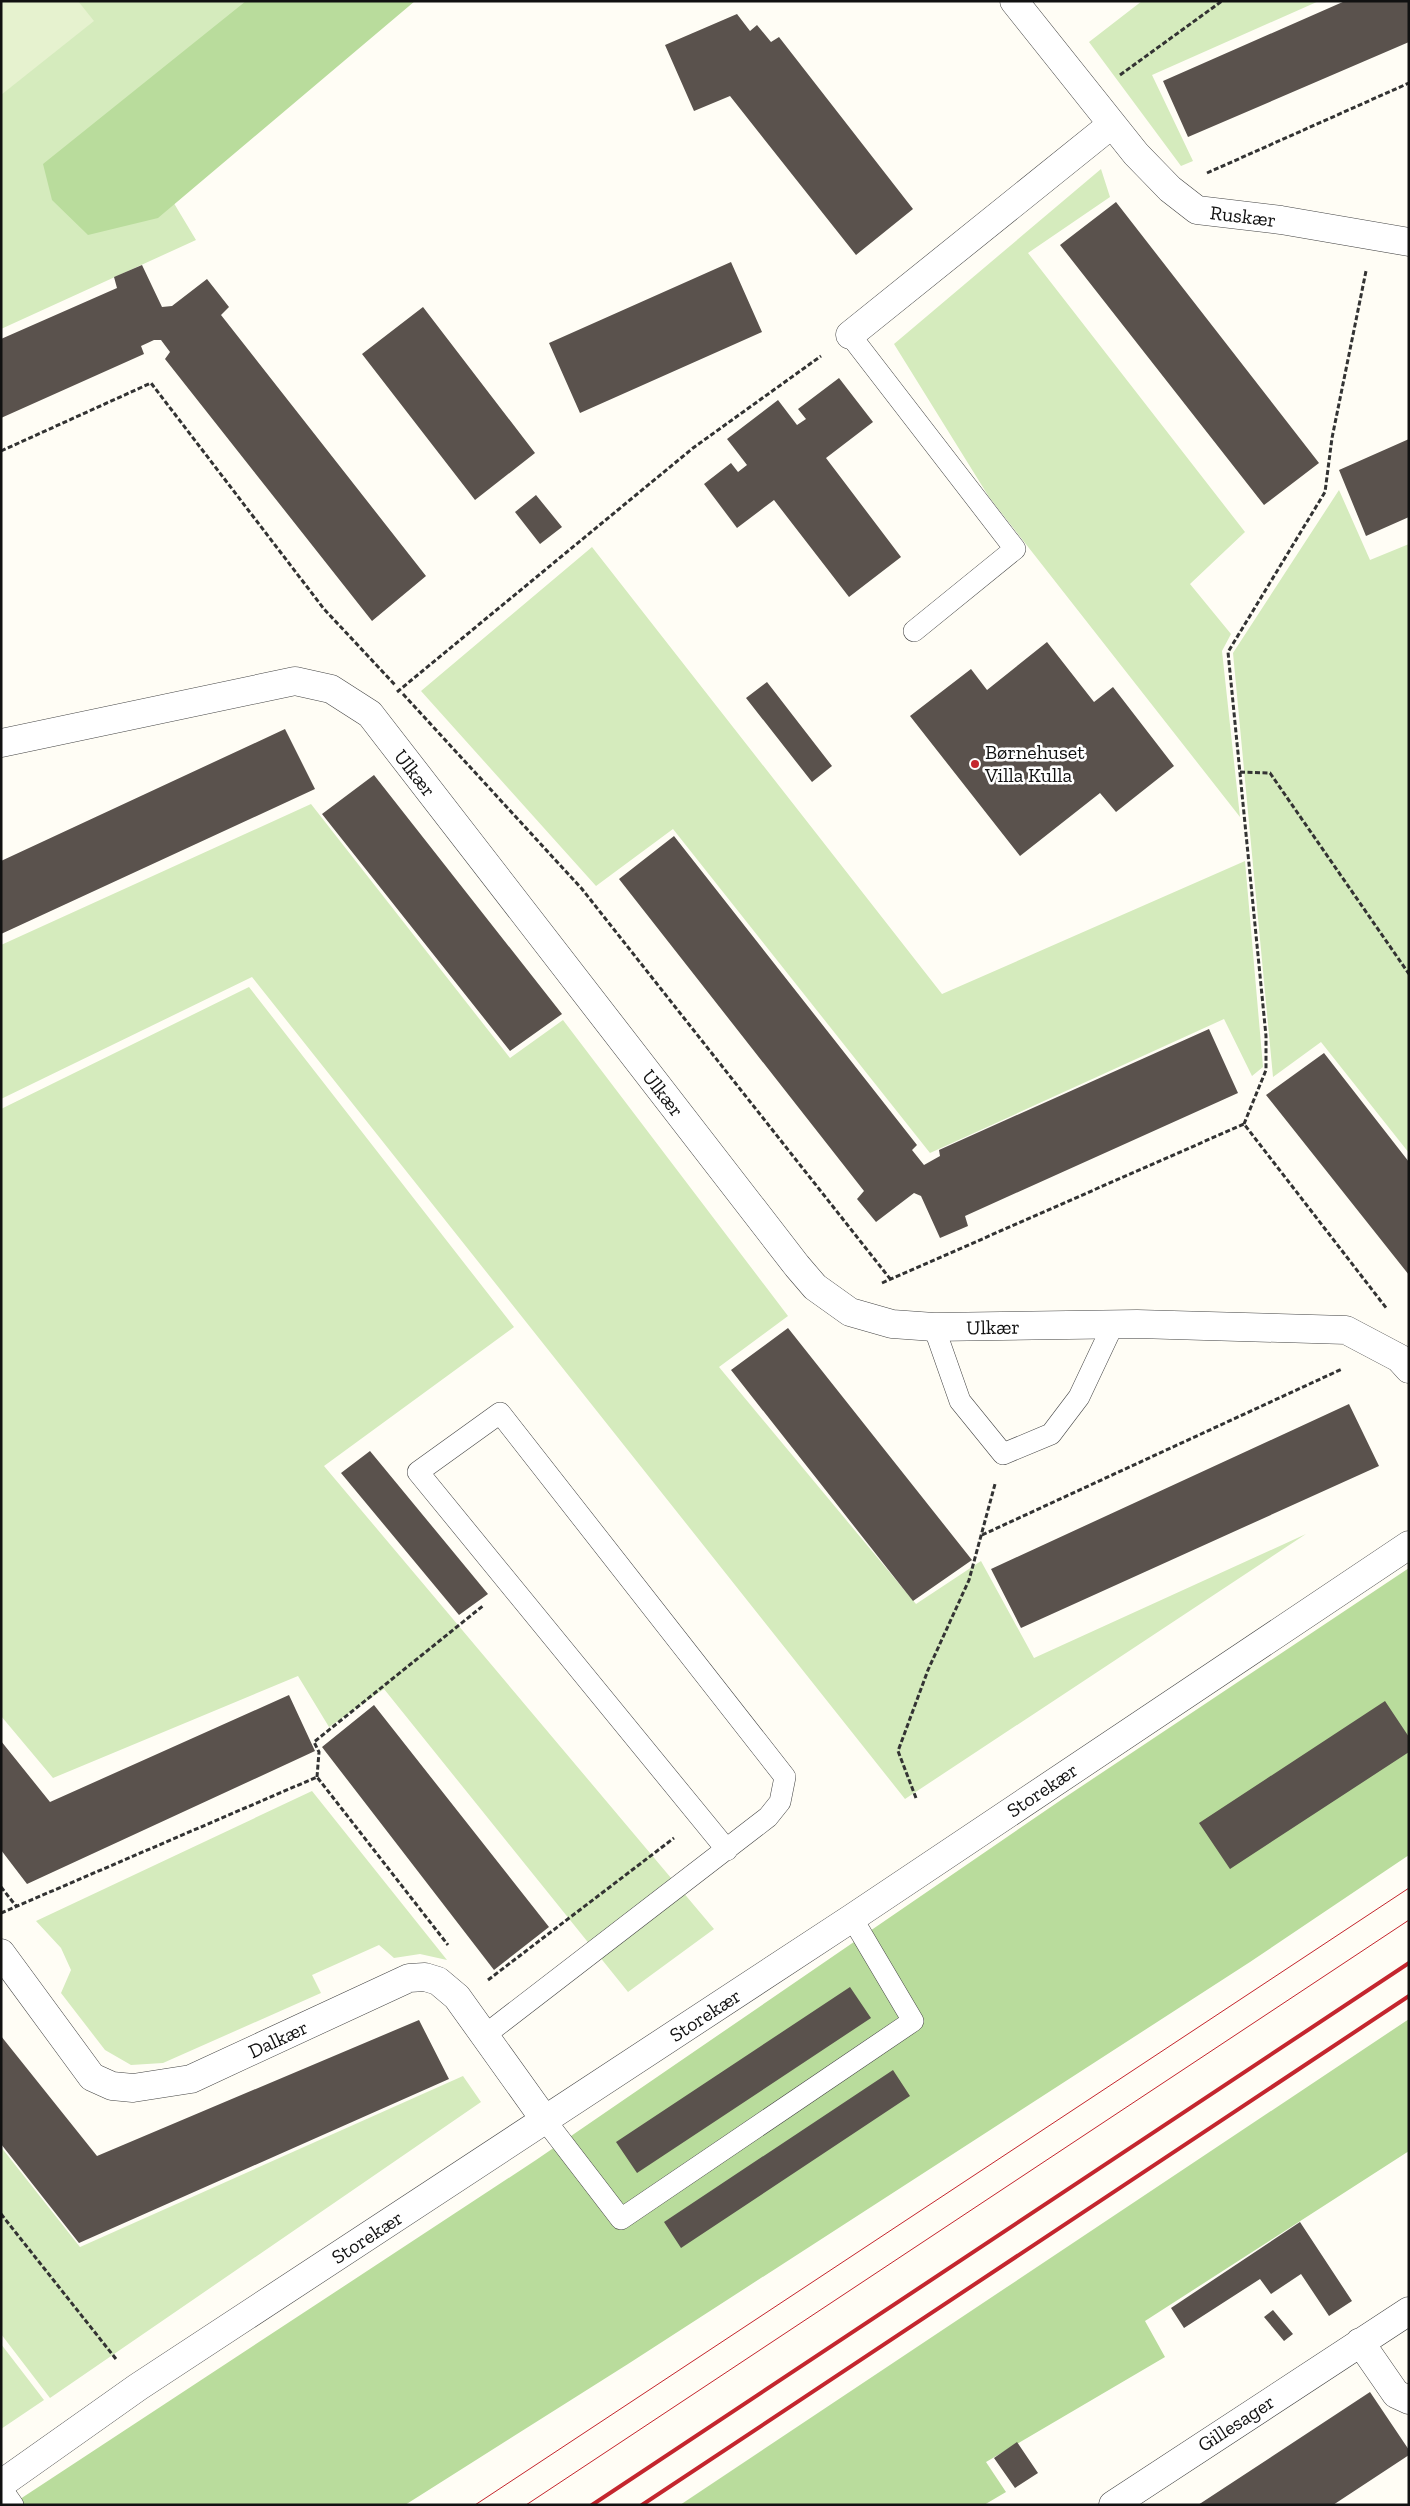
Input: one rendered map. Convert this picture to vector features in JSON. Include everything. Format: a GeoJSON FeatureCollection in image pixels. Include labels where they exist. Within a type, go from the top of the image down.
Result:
{"type":"FeatureCollection","features":[{"type":"Feature","properties":{"kind":"street","name":"Ruskær"},"geometry":{"type":"LineString","coordinates":[[1014,1],[1111,125],[1170,189],[1197,210],[1281,220],[1409,242]]}},
{"type":"Feature","properties":{"kind":"street"},"geometry":{"type":"LineString","coordinates":[[850,335],[1111,125]]}},
{"type":"Feature","properties":{"kind":"street","name":"Ulkær"},"geometry":{"type":"LineString","coordinates":[[1,743],[295,681],[331,689],[370,714],[797,1266],[815,1287],[850,1312],[870,1320],[934,1327],[1113,1325],[1346,1330],[1399,1358],[1409,1369]]}},
{"type":"Feature","properties":{"kind":"street","name":"Storekær"},"geometry":{"type":"LineString","coordinates":[[1,2484],[138,2387],[852,1918],[1409,1545]]}},
{"type":"Feature","properties":{"kind":"street","name":"Dalkær"},"geometry":{"type":"LineString","coordinates":[[1,1953],[92,2077],[112,2086],[126,2088],[152,2086],[192,2079],[409,1978],[425,1977],[438,1981],[448,1988],[485,2035],[545,2120]]}},
{"type":"Feature","properties":{"kind":"street","name":"Gillesager"},"geometry":{"type":"LineString","coordinates":[[1113,2505],[1409,2311]]}},
{"type":"Feature","properties":{"kind":"street"},"geometry":{"type":"LineString","coordinates":[[1360,2342],[1396,2394],[1409,2400]]}},
{"type":"Feature","properties":{"kind":"lane"},"geometry":{"type":"LineString","coordinates":[[850,335],[1015,549],[914,630]]}},
{"type":"Feature","properties":{"kind":"lane"},"geometry":{"type":"LineString","coordinates":[[934,1327],[960,1401],[1003,1454],[1050,1434],[1079,1397],[1113,1325]]}},
{"type":"Feature","properties":{"kind":"lane"},"geometry":{"type":"LineString","coordinates":[[485,2035],[727,1850],[768,1817],[782,1796],[784,1777],[500,1413],[418,1472],[727,1850]]}},
{"type":"Feature","properties":{"kind":"lane"},"geometry":{"type":"LineString","coordinates":[[545,2120],[621,2218],[913,2021],[852,1918]]}},
{"type":"Feature","properties":{"kind":"lane"},"geometry":{"type":"LineString","coordinates":[[1,2488],[13,2505]]}},
{"type":"Feature","properties":{"kind":"path"},"geometry":{"type":"LineString","coordinates":[[1089,97],[1222,1]]}},
{"type":"Feature","properties":{"kind":"path"},"geometry":{"type":"LineString","coordinates":[[1170,189],[1409,83]]}},
{"type":"Feature","properties":{"kind":"path"},"geometry":{"type":"LineString","coordinates":[[836,1303],[1244,1124],[1266,1070],[1266,1044],[1228,652],[1325,492],[1332,438],[1373,236]]}},
{"type":"Feature","properties":{"kind":"path"},"geometry":{"type":"LineString","coordinates":[[370,714],[693,448],[850,335]]}},
{"type":"Feature","properties":{"kind":"path"},"geometry":{"type":"LineString","coordinates":[[1240,772],[1270,773],[1409,974]]}},
{"type":"Feature","properties":{"kind":"path"},"geometry":{"type":"LineString","coordinates":[[1244,1124],[1390,1313]]}},
{"type":"Feature","properties":{"kind":"path"},"geometry":{"type":"LineString","coordinates":[[982,1535],[1383,1350]]}},
{"type":"Feature","properties":{"kind":"path"},"geometry":{"type":"LineString","coordinates":[[916,1798],[898,1751],[928,1670],[969,1580],[1003,1454]]}},
{"type":"Feature","properties":{"kind":"path"},"geometry":{"type":"LineString","coordinates":[[449,1947],[317,1777],[319,1752],[314,1742],[511,1585]]}},
{"type":"Feature","properties":{"kind":"path"},"geometry":{"type":"LineString","coordinates":[[1,1913],[317,1777]]}},
{"type":"Feature","properties":{"kind":"path"},"geometry":{"type":"LineString","coordinates":[[462,2006],[479,1986],[672,1840],[699,1816]]}},
{"type":"Feature","properties":{"kind":"path"},"geometry":{"type":"LineString","coordinates":[[1,1887],[16,1906]]}},
{"type":"Feature","properties":{"kind":"path"},"geometry":{"type":"LineString","coordinates":[[1,2214],[138,2387]]}},
{"type":"Feature","properties":{"kind":"green space"},"geometry":{"type":"Polygon","coordinates":[[[1,1],[408,1],[169,195],[196,240],[1,329],[1,1]]]}},
{"type":"Feature","properties":{"kind":"green space"},"geometry":{"type":"Polygon","coordinates":[[[1,1],[78,1],[94,21],[1,95],[1,1]]]}},
{"type":"Feature","properties":{"kind":"green space"},"geometry":{"type":"Polygon","coordinates":[[[246,1],[415,1],[158,218],[88,235],[52,200],[43,164],[246,1]]]}},
{"type":"Feature","properties":{"kind":"green space"},"geometry":{"type":"Polygon","coordinates":[[[1142,1],[1319,1],[1152,75],[1193,161],[1181,166],[1089,42],[1142,1]]]}},
{"type":"Feature","properties":{"kind":"green space"},"geometry":{"type":"Polygon","coordinates":[[[1101,169],[1110,197],[1028,253],[1245,532],[1190,584],[1231,634],[1222,651],[1240,817],[989,497],[894,344],[1101,169]]]}},
{"type":"Feature","properties":{"kind":"green space"},"geometry":{"type":"Polygon","coordinates":[[[1339,490],[1370,560],[1409,544],[1409,1153],[1321,1042],[1273,1077],[1233,653],[1339,490]]]}},
{"type":"Feature","properties":{"kind":"green space"},"geometry":{"type":"Polygon","coordinates":[[[592,547],[942,994],[1245,861],[1263,1067],[1252,1076],[1224,1019],[930,1153],[673,829],[596,886],[421,691],[592,547]]]}},
{"type":"Feature","properties":{"kind":"green space"},"geometry":{"type":"Polygon","coordinates":[[[311,804],[510,1058],[563,1020],[788,1316],[719,1367],[916,1604],[981,1561],[1034,1658],[1306,1534],[905,1799],[252,977],[1,1099],[1,945],[311,804]]]}},
{"type":"Feature","properties":{"kind":"green space"},"geometry":{"type":"Polygon","coordinates":[[[249,987],[514,1327],[324,1466],[714,1929],[628,1992],[384,1689],[329,1727],[298,1676],[53,1778],[1,1716],[1,1109],[249,987]]]}},
{"type":"Feature","properties":{"kind":"green space"},"geometry":{"type":"Polygon","coordinates":[[[1409,1568],[1409,1855],[1250,1962],[628,2364],[405,2505],[11,2505],[536,2160],[1061,1800],[1409,1568]]]}},
{"type":"Feature","properties":{"kind":"green space"},"geometry":{"type":"Polygon","coordinates":[[[312,1791],[447,1960],[420,1954],[394,1958],[379,1945],[312,1975],[321,1993],[163,2063],[131,2065],[105,2050],[61,1993],[71,1970],[61,1948],[36,1921],[312,1791]]]}},
{"type":"Feature","properties":{"kind":"green space"},"geometry":{"type":"Polygon","coordinates":[[[1409,2019],[1409,2151],[1145,2321],[1165,2357],[986,2462],[1006,2492],[984,2505],[680,2505],[1409,2019]]]}},
{"type":"Feature","properties":{"kind":"green space"},"geometry":{"type":"Polygon","coordinates":[[[463,2076],[481,2102],[50,2398],[1,2334],[1,2147],[80,2247],[463,2076]]]}},
{"type":"Feature","properties":{"kind":"green space"},"geometry":{"type":"Polygon","coordinates":[[[1,2344],[44,2400],[1,2429],[1,2344]]]}},
{"type":"Feature","properties":{"kind":"building"},"geometry":{"type":"Polygon","coordinates":[[[1345,1],[1409,1],[1409,42],[1188,137],[1163,81],[1345,1]]]}},
{"type":"Feature","properties":{"kind":"building"},"geometry":{"type":"Polygon","coordinates":[[[737,14],[750,31],[757,25],[771,42],[779,37],[913,209],[856,255],[730,96],[694,111],[665,45],[737,14]]]}},
{"type":"Feature","properties":{"kind":"building"},"geometry":{"type":"Polygon","coordinates":[[[1116,202],[1319,463],[1264,505],[1060,245],[1116,202]]]}},
{"type":"Feature","properties":{"kind":"building"},"geometry":{"type":"Polygon","coordinates":[[[731,262],[762,332],[580,413],[549,343],[731,262]]]}},
{"type":"Feature","properties":{"kind":"building"},"geometry":{"type":"Polygon","coordinates":[[[142,265],[162,307],[172,306],[207,279],[229,307],[221,315],[426,576],[372,621],[165,359],[170,352],[161,340],[154,340],[141,346],[144,354],[1,418],[1,339],[117,288],[114,277],[142,265]]]}},
{"type":"Feature","properties":{"kind":"building"},"geometry":{"type":"Polygon","coordinates":[[[423,307],[535,453],[475,500],[362,354],[423,307]]]}},
{"type":"Feature","properties":{"kind":"building"},"geometry":{"type":"Polygon","coordinates":[[[839,378],[873,422],[826,458],[901,557],[849,597],[774,500],[737,528],[704,484],[731,463],[738,472],[747,465],[727,439],[778,400],[797,425],[806,419],[798,409],[839,378]]]}},
{"type":"Feature","properties":{"kind":"building"},"geometry":{"type":"Polygon","coordinates":[[[1409,439],[1409,517],[1366,536],[1339,470],[1409,439]]]}},
{"type":"Feature","properties":{"kind":"building"},"geometry":{"type":"Polygon","coordinates":[[[536,495],[562,527],[540,544],[515,512],[536,495]]]}},
{"type":"Feature","properties":{"kind":"building"},"geometry":{"type":"Polygon","coordinates":[[[1047,642],[1094,702],[1113,687],[1174,766],[1116,812],[1100,793],[1020,856],[910,716],[971,669],[987,690],[1047,642]]]}},
{"type":"Feature","properties":{"kind":"building"},"geometry":{"type":"Polygon","coordinates":[[[767,682],[832,766],[812,782],[746,698],[767,682]]]}},
{"type":"Feature","properties":{"kind":"building"},"geometry":{"type":"Polygon","coordinates":[[[285,729],[315,789],[1,934],[1,861],[285,729]]]}},
{"type":"Feature","properties":{"kind":"building"},"geometry":{"type":"Polygon","coordinates":[[[374,775],[562,1014],[510,1051],[322,814],[374,775]]]}},
{"type":"Feature","properties":{"kind":"building"},"geometry":{"type":"Polygon","coordinates":[[[674,836],[917,1145],[912,1150],[924,1165],[940,1156],[939,1150],[1209,1029],[1238,1093],[965,1216],[968,1226],[940,1238],[921,1196],[914,1193],[876,1222],[857,1199],[864,1191],[619,879],[674,836]]]}},
{"type":"Feature","properties":{"kind":"building"},"geometry":{"type":"Polygon","coordinates":[[[1324,1053],[1409,1162],[1409,1275],[1266,1095],[1324,1053]]]}},
{"type":"Feature","properties":{"kind":"building"},"geometry":{"type":"Polygon","coordinates":[[[788,1328],[972,1560],[913,1601],[731,1370],[788,1328]]]}},
{"type":"Feature","properties":{"kind":"building"},"geometry":{"type":"Polygon","coordinates":[[[1349,1404],[1379,1466],[1021,1628],[991,1569],[1349,1404]]]}},
{"type":"Feature","properties":{"kind":"building"},"geometry":{"type":"Polygon","coordinates":[[[370,1451],[488,1594],[459,1615],[341,1473],[370,1451]]]}},
{"type":"Feature","properties":{"kind":"building"},"geometry":{"type":"Polygon","coordinates":[[[289,1695],[315,1751],[27,1884],[1,1850],[1,1741],[50,1802],[289,1695]]]}},
{"type":"Feature","properties":{"kind":"building"},"geometry":{"type":"Polygon","coordinates":[[[1385,1701],[1409,1737],[1409,1752],[1230,1869],[1199,1823],[1385,1701]]]}},
{"type":"Feature","properties":{"kind":"building"},"geometry":{"type":"Polygon","coordinates":[[[374,1705],[549,1927],[494,1970],[322,1747],[374,1705]]]}},
{"type":"Feature","properties":{"kind":"building"},"geometry":{"type":"Polygon","coordinates":[[[850,1987],[871,2018],[637,2173],[616,2142],[850,1987]]]}},
{"type":"Feature","properties":{"kind":"building"},"geometry":{"type":"Polygon","coordinates":[[[419,2020],[449,2079],[79,2243],[1,2144],[1,2036],[97,2156],[419,2020]]]}},
{"type":"Feature","properties":{"kind":"building"},"geometry":{"type":"Polygon","coordinates":[[[893,2070],[910,2096],[681,2248],[664,2222],[893,2070]]]}},
{"type":"Feature","properties":{"kind":"building"},"geometry":{"type":"Polygon","coordinates":[[[1300,2222],[1352,2301],[1329,2316],[1301,2274],[1271,2294],[1260,2279],[1184,2328],[1171,2308],[1300,2222]]]}},
{"type":"Feature","properties":{"kind":"building"},"geometry":{"type":"Polygon","coordinates":[[[1273,2310],[1293,2334],[1284,2341],[1264,2317],[1273,2310]]]}},
{"type":"Feature","properties":{"kind":"building"},"geometry":{"type":"Polygon","coordinates":[[[1370,2392],[1409,2450],[1409,2455],[1333,2505],[1198,2505],[1370,2392]]]}},
{"type":"Feature","properties":{"kind":"building"},"geometry":{"type":"Polygon","coordinates":[[[1017,2442],[1038,2473],[1015,2488],[994,2458],[1017,2442]]]}},
{"type":"Feature","properties":{"kind":"tram line"},"geometry":{"type":"LineString","coordinates":[[475,2505],[1409,1888]]}},
{"type":"Feature","properties":{"kind":"tram line"},"geometry":{"type":"LineString","coordinates":[[526,2505],[1409,1920]]}},
{"type":"Feature","properties":{"kind":"railway"},"geometry":{"type":"LineString","coordinates":[[592,2505],[1409,1963]]}},
{"type":"Feature","properties":{"kind":"railway"},"geometry":{"type":"LineString","coordinates":[[642,2505],[1409,1996]]}},
{"type":"Feature","properties":{"kind":"place","name":"Børnehuset Villa Kulla"},"geometry":{"type":"Point","coordinates":[975,764]}}]}
